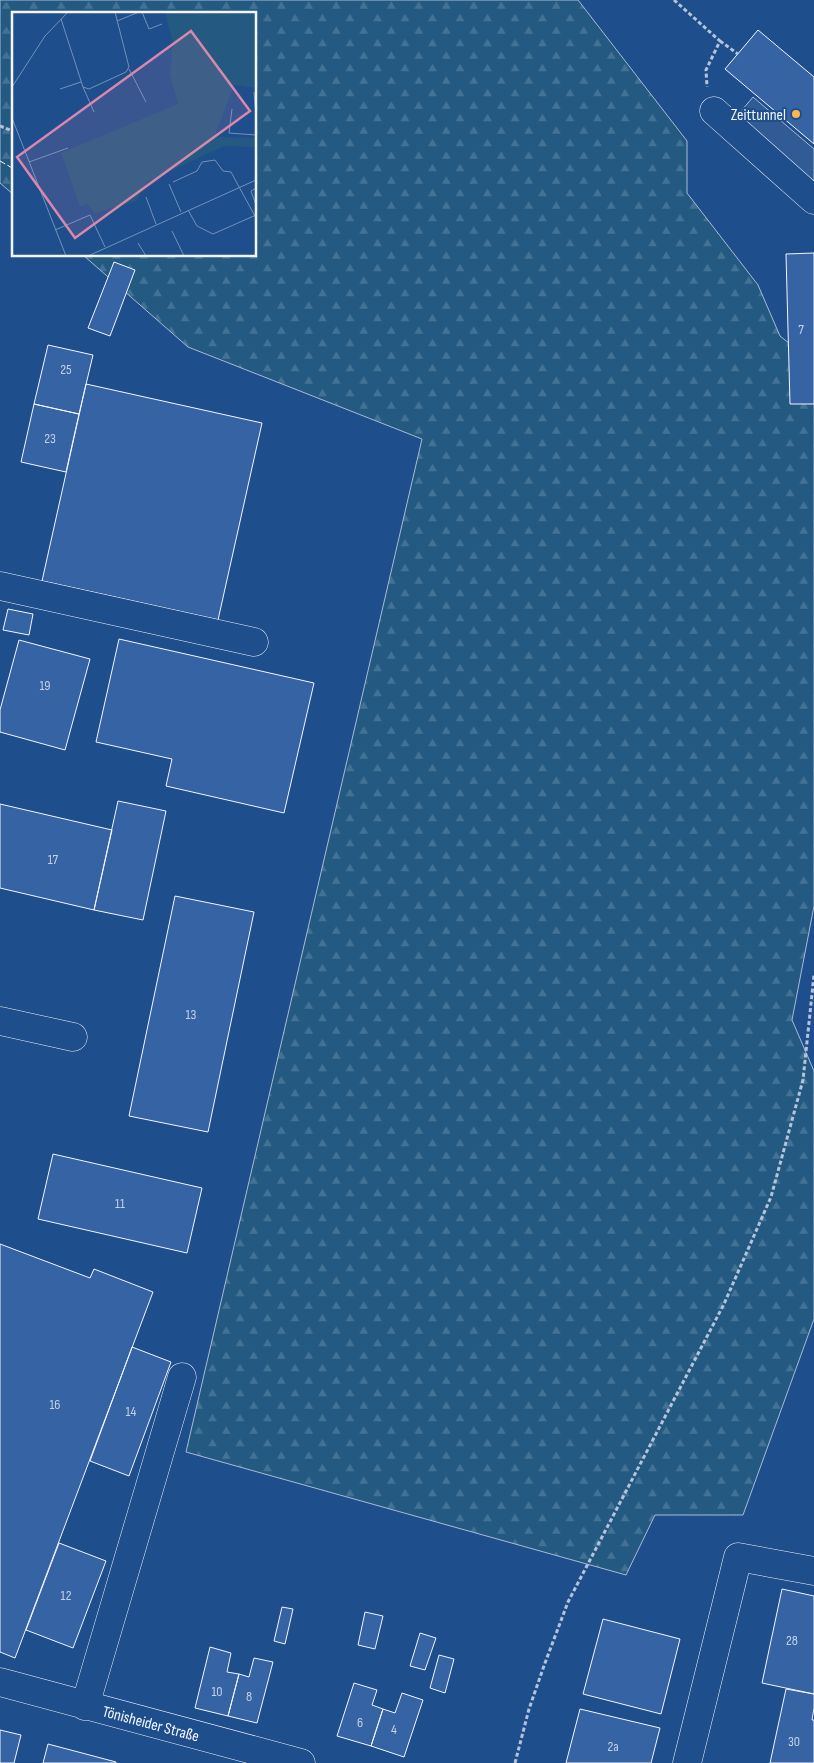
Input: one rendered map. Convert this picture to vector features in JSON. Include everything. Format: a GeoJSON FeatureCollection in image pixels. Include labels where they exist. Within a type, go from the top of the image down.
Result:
{"type":"FeatureCollection","features":[{"type":"Feature","properties":{"kind":"street"},"geometry":{"type":"LineString","coordinates":[[714,111],[814,200]]}},
{"type":"Feature","properties":{"kind":"street"},"geometry":{"type":"LineString","coordinates":[[0,586],[254,642]]}},
{"type":"Feature","properties":{"kind":"street"},"geometry":{"type":"LineString","coordinates":[[0,1021],[73,1037]]}},
{"type":"Feature","properties":{"kind":"street"},"geometry":{"type":"LineString","coordinates":[[85,1706],[182,1377]]}},
{"type":"Feature","properties":{"kind":"street"},"geometry":{"type":"LineString","coordinates":[[687,1763],[738,1557],[814,1571]]}},
{"type":"Feature","properties":{"kind":"street","name":"Tönisheider Straße"},"geometry":{"type":"LineString","coordinates":[[0,1682],[302,1763]]}},
{"type":"Feature","properties":{"kind":"path"},"geometry":{"type":"LineString","coordinates":[[674,0],[738,54]]}},
{"type":"Feature","properties":{"kind":"path"},"geometry":{"type":"LineString","coordinates":[[714,111],[707,86],[706,70],[720,40]]}},
{"type":"Feature","properties":{"kind":"path"},"geometry":{"type":"LineString","coordinates":[[0,126],[10,130]]}},
{"type":"Feature","properties":{"kind":"path"},"geometry":{"type":"LineString","coordinates":[[515,1763],[535,1691],[568,1602],[724,1304],[771,1197],[803,1080],[814,975]]}},
{"type":"Feature","properties":{"kind":"green space"},"geometry":{"type":"Polygon","coordinates":[[[0,0],[578,0],[687,141],[687,193],[758,285],[780,336],[814,363],[814,906],[792,1020],[814,1071],[814,1319],[743,1515],[655,1515],[626,1575],[186,1452],[422,439],[188,347],[84,256],[256,256],[256,12],[12,12],[12,193],[0,183],[0,0]]]}},
{"type":"Feature","properties":{"kind":"shaded area"},"geometry":{"type":"Polygon","coordinates":[[[753,97],[814,149],[814,184],[736,117],[753,97]]]}},
{"type":"Feature","properties":{"kind":"building","name":"Zeittunnel"},"geometry":{"type":"Polygon","coordinates":[[[758,30],[814,77],[814,144],[725,69],[758,30]]]}},
{"type":"Feature","properties":{"kind":"building"},"geometry":{"type":"Polygon","coordinates":[[[814,253],[814,404],[790,404],[786,254],[814,253]]]}},
{"type":"Feature","properties":{"kind":"building"},"geometry":{"type":"Polygon","coordinates":[[[114,262],[135,270],[110,336],[88,328],[114,262]]]}},
{"type":"Feature","properties":{"kind":"building"},"geometry":{"type":"Polygon","coordinates":[[[48,345],[93,355],[79,414],[34,404],[48,345]]]}},
{"type":"Feature","properties":{"kind":"building"},"geometry":{"type":"Polygon","coordinates":[[[86,384],[262,423],[218,620],[42,581],[86,384]]]}},
{"type":"Feature","properties":{"kind":"building"},"geometry":{"type":"Polygon","coordinates":[[[34,404],[79,414],[66,472],[21,462],[34,404]]]}},
{"type":"Feature","properties":{"kind":"building"},"geometry":{"type":"Polygon","coordinates":[[[8,609],[33,614],[29,635],[3,630],[8,609]]]}},
{"type":"Feature","properties":{"kind":"building"},"geometry":{"type":"Polygon","coordinates":[[[119,639],[314,683],[284,813],[166,786],[172,759],[96,742],[119,639]]]}},
{"type":"Feature","properties":{"kind":"building"},"geometry":{"type":"Polygon","coordinates":[[[19,640],[90,659],[65,750],[0,732],[0,710],[19,640]]]}},
{"type":"Feature","properties":{"kind":"building"},"geometry":{"type":"Polygon","coordinates":[[[118,801],[166,811],[143,920],[94,910],[118,801]]]}},
{"type":"Feature","properties":{"kind":"building"},"geometry":{"type":"Polygon","coordinates":[[[0,804],[112,830],[94,910],[0,888],[0,804]]]}},
{"type":"Feature","properties":{"kind":"building"},"geometry":{"type":"Polygon","coordinates":[[[175,896],[254,912],[208,1132],[129,1116],[175,896]]]}},
{"type":"Feature","properties":{"kind":"building"},"geometry":{"type":"Polygon","coordinates":[[[53,1154],[202,1188],[187,1253],[38,1219],[53,1154]]]}},
{"type":"Feature","properties":{"kind":"building"},"geometry":{"type":"Polygon","coordinates":[[[0,1244],[90,1278],[94,1269],[153,1292],[15,1658],[0,1652],[0,1244]]]}},
{"type":"Feature","properties":{"kind":"building"},"geometry":{"type":"Polygon","coordinates":[[[132,1347],[171,1362],[129,1476],[90,1461],[132,1347]]]}},
{"type":"Feature","properties":{"kind":"building"},"geometry":{"type":"Polygon","coordinates":[[[59,1543],[106,1561],[73,1648],[26,1630],[59,1543]]]}},
{"type":"Feature","properties":{"kind":"building"},"geometry":{"type":"Polygon","coordinates":[[[782,1589],[814,1596],[814,1694],[762,1683],[782,1589]]]}},
{"type":"Feature","properties":{"kind":"building"},"geometry":{"type":"Polygon","coordinates":[[[282,1607],[293,1609],[285,1644],[274,1641],[282,1607]]]}},
{"type":"Feature","properties":{"kind":"building"},"geometry":{"type":"Polygon","coordinates":[[[365,1612],[383,1616],[375,1649],[358,1645],[365,1612]]]}},
{"type":"Feature","properties":{"kind":"building"},"geometry":{"type":"Polygon","coordinates":[[[603,1619],[680,1639],[661,1714],[583,1694],[603,1619]]]}},
{"type":"Feature","properties":{"kind":"building"},"geometry":{"type":"Polygon","coordinates":[[[420,1633],[436,1638],[425,1670],[410,1666],[420,1633]]]}},
{"type":"Feature","properties":{"kind":"building"},"geometry":{"type":"Polygon","coordinates":[[[210,1647],[231,1653],[227,1672],[239,1674],[228,1716],[195,1708],[210,1647]]]}},
{"type":"Feature","properties":{"kind":"building"},"geometry":{"type":"Polygon","coordinates":[[[439,1655],[454,1659],[445,1693],[430,1688],[439,1655]]]}},
{"type":"Feature","properties":{"kind":"building"},"geometry":{"type":"Polygon","coordinates":[[[254,1658],[273,1662],[257,1723],[228,1716],[239,1674],[249,1677],[254,1658]]]}},
{"type":"Feature","properties":{"kind":"building"},"geometry":{"type":"Polygon","coordinates":[[[354,1683],[377,1690],[372,1705],[383,1709],[371,1746],[337,1736],[354,1683]]]}},
{"type":"Feature","properties":{"kind":"building"},"geometry":{"type":"Polygon","coordinates":[[[786,1689],[814,1694],[812,1720],[814,1720],[814,1763],[770,1763],[786,1689]]]}},
{"type":"Feature","properties":{"kind":"building"},"geometry":{"type":"Polygon","coordinates":[[[402,1693],[423,1700],[404,1757],[371,1746],[383,1709],[395,1713],[402,1693]]]}},
{"type":"Feature","properties":{"kind":"building"},"geometry":{"type":"Polygon","coordinates":[[[580,1709],[660,1728],[651,1763],[566,1763],[580,1709]]]}},
{"type":"Feature","properties":{"kind":"building"},"geometry":{"type":"Polygon","coordinates":[[[0,1730],[21,1735],[14,1763],[0,1763],[0,1730]]]}},
{"type":"Feature","properties":{"kind":"building"},"geometry":{"type":"Polygon","coordinates":[[[48,1744],[116,1762],[116,1763],[43,1763],[48,1744]]]}},
{"type":"Feature","properties":{"kind":"fence"},"geometry":{"type":"LineString","coordinates":[[0,161],[12,168]]}},
{"type":"Feature","properties":{"kind":"place","name":"Zeittunnel"},"geometry":{"type":"Point","coordinates":[796,114]}}]}
